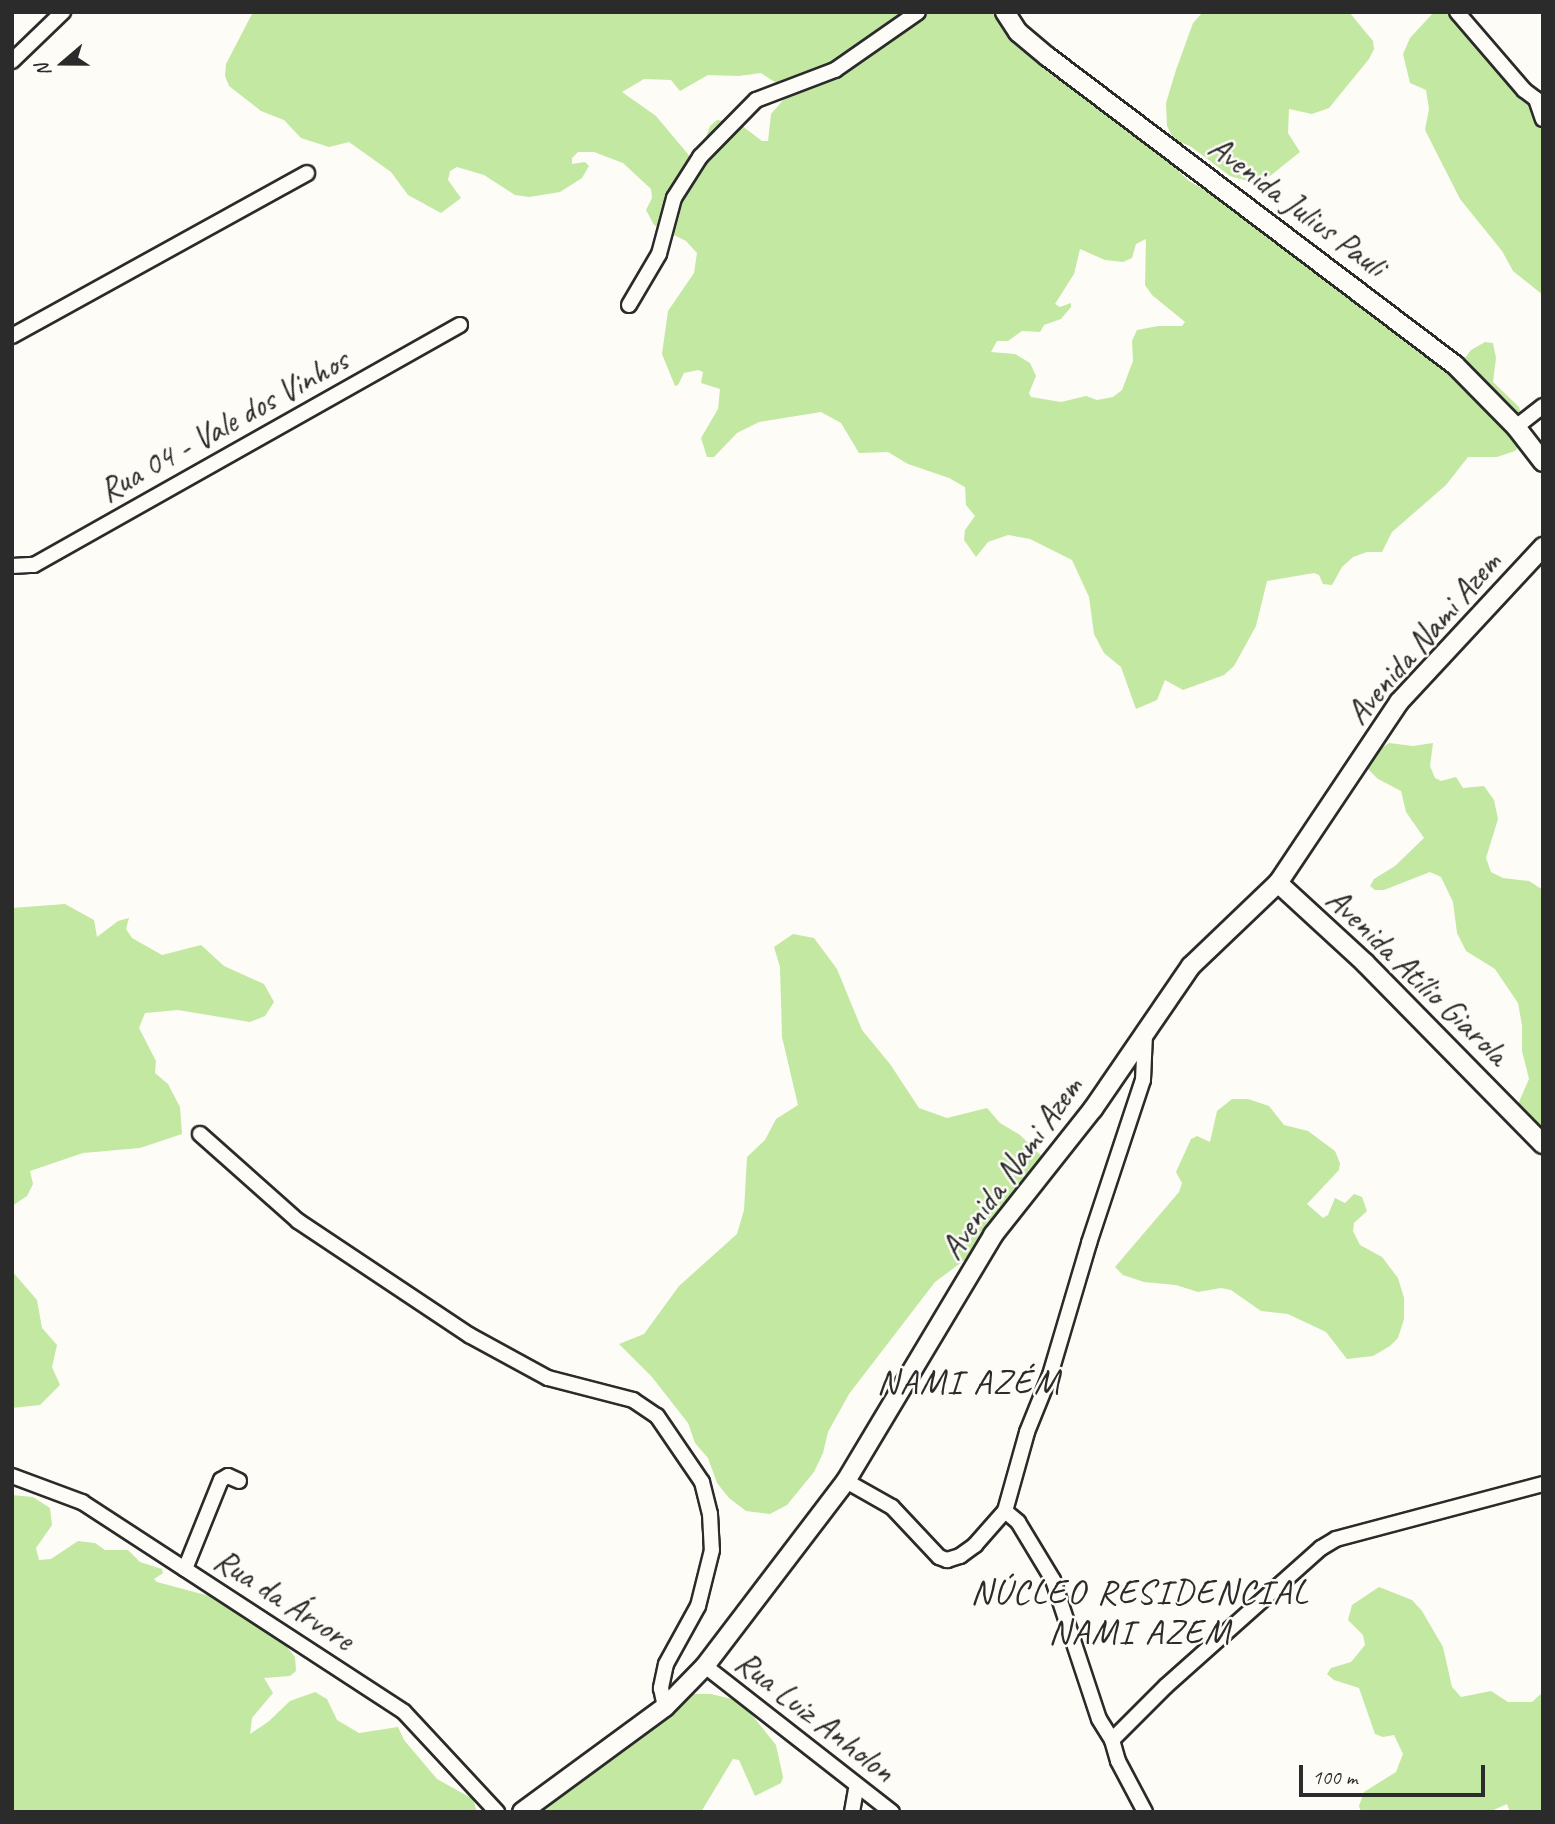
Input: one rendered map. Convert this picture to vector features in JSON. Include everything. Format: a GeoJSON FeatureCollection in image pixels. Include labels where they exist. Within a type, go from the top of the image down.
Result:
{"type":"FeatureCollection","features":[{"type":"Feature","properties":{"kind":"street"},"geometry":{"type":"LineString","coordinates":[[12,61],[63,12]]}},
{"type":"Feature","properties":{"kind":"street"},"geometry":{"type":"LineString","coordinates":[[629,305],[659,254],[674,198],[700,157],[756,100],[835,70],[918,12]]}},
{"type":"Feature","properties":{"kind":"street","name":"Avenida Julius Pauli"},"geometry":{"type":"LineString","coordinates":[[1005,12],[1018,32],[1048,57],[1455,365],[1516,428],[1543,462]]}},
{"type":"Feature","properties":{"kind":"street"},"geometry":{"type":"LineString","coordinates":[[1457,12],[1524,90],[1539,94],[1543,119]]}},
{"type":"Feature","properties":{"kind":"street"},"geometry":{"type":"LineString","coordinates":[[12,336],[307,173]]}},
{"type":"Feature","properties":{"kind":"street","name":"Rua 04 - Vale dos Vinhos"},"geometry":{"type":"LineString","coordinates":[[12,566],[34,565],[460,325]]}},
{"type":"Feature","properties":{"kind":"street"},"geometry":{"type":"LineString","coordinates":[[1516,428],[1543,407]]}},
{"type":"Feature","properties":{"kind":"street","name":"Avenida Nami Azem"},"geometry":{"type":"LineString","coordinates":[[522,1812],[665,1707],[705,1666],[846,1481],[993,1235],[1093,1109],[1191,966],[1278,883],[1399,702],[1543,547]]}},
{"type":"Feature","properties":{"kind":"street","name":"Avenida Atílio Giarola"},"geometry":{"type":"LineString","coordinates":[[1278,883],[1365,963],[1543,1144]]}},
{"type":"Feature","properties":{"kind":"street"},"geometry":{"type":"LineString","coordinates":[[846,1481],[892,1507],[939,1557],[947,1560],[960,1556],[975,1545],[1005,1511],[1027,1432],[1050,1375],[1088,1243],[1143,1080],[1145,1034]]}},
{"type":"Feature","properties":{"kind":"street"},"geometry":{"type":"LineString","coordinates":[[200,1134],[298,1221],[469,1335],[548,1378],[633,1400],[657,1416],[702,1482],[710,1514],[712,1550],[698,1605],[666,1664],[661,1688],[665,1707]]}},
{"type":"Feature","properties":{"kind":"street","name":"Rua da Árvore"},"geometry":{"type":"LineString","coordinates":[[12,1476],[82,1502],[404,1712],[497,1812]]}},
{"type":"Feature","properties":{"kind":"street"},"geometry":{"type":"LineString","coordinates":[[185,1569],[221,1480],[228,1476],[239,1481]]}},
{"type":"Feature","properties":{"kind":"street"},"geometry":{"type":"LineString","coordinates":[[1112,1740],[1166,1686],[1321,1548],[1336,1539],[1543,1484]]}},
{"type":"Feature","properties":{"kind":"street"},"geometry":{"type":"LineString","coordinates":[[1005,1511],[1036,1546],[1053,1580],[1099,1719],[1112,1740],[1118,1761],[1145,1812]]}},
{"type":"Feature","properties":{"kind":"street","name":"Rua Luiz Anholon"},"geometry":{"type":"LineString","coordinates":[[705,1666],[892,1812]]}},
{"type":"Feature","properties":{"kind":"street"},"geometry":{"type":"LineString","coordinates":[[852,1812],[857,1785]]}},
{"type":"Feature","properties":{"kind":"green space"},"geometry":{"type":"Polygon","coordinates":[[[253,12],[1012,12],[1039,60],[1163,156],[1189,181],[1236,208],[1272,238],[1375,312],[1441,369],[1463,368],[1465,358],[1471,350],[1485,342],[1493,343],[1496,358],[1493,382],[1519,407],[1526,431],[1524,441],[1515,451],[1497,457],[1468,457],[1446,485],[1392,532],[1382,552],[1367,552],[1353,557],[1342,567],[1332,585],[1323,584],[1319,575],[1314,573],[1267,581],[1256,626],[1234,666],[1224,675],[1183,690],[1165,680],[1157,700],[1136,709],[1121,667],[1104,653],[1094,634],[1089,597],[1072,560],[1030,539],[1008,535],[988,542],[976,557],[964,540],[965,530],[975,516],[966,505],[965,487],[949,478],[908,464],[888,452],[859,453],[841,423],[821,412],[759,422],[737,433],[714,457],[707,457],[701,438],[718,409],[720,389],[701,383],[703,372],[698,370],[684,373],[675,386],[662,354],[668,311],[694,273],[697,253],[686,241],[654,225],[646,210],[652,198],[651,189],[623,163],[594,152],[578,152],[572,158],[572,164],[585,162],[589,166],[582,178],[560,192],[529,197],[515,195],[484,175],[457,167],[450,171],[448,180],[461,198],[441,213],[408,195],[391,172],[349,142],[329,147],[301,138],[284,120],[261,111],[229,86],[225,76],[226,64],[253,12]],[[761,73],[739,76],[708,75],[680,91],[671,80],[644,79],[622,92],[656,116],[692,159],[700,153],[710,126],[717,120],[737,122],[762,141],[768,141],[771,114],[790,92],[761,73]],[[1146,239],[1136,244],[1132,258],[1123,262],[1105,260],[1080,249],[1074,274],[1055,304],[1060,307],[1071,303],[1071,307],[1061,319],[1044,325],[1040,332],[1022,331],[1008,341],[997,341],[991,352],[1015,354],[1030,363],[1036,376],[1029,393],[1031,397],[1061,402],[1086,396],[1097,400],[1113,397],[1122,390],[1133,361],[1132,341],[1137,330],[1158,326],[1182,326],[1185,322],[1152,295],[1145,285],[1146,239]]]}},
{"type":"Feature","properties":{"kind":"green space"},"geometry":{"type":"Polygon","coordinates":[[[1203,12],[1349,12],[1373,41],[1374,49],[1369,59],[1329,108],[1312,114],[1289,109],[1288,133],[1300,152],[1265,180],[1251,182],[1230,176],[1190,146],[1174,140],[1167,126],[1166,103],[1176,70],[1193,23],[1203,12]]]}},
{"type":"Feature","properties":{"kind":"green space"},"geometry":{"type":"Polygon","coordinates":[[[1434,12],[1466,12],[1479,31],[1497,47],[1509,81],[1543,117],[1543,295],[1513,271],[1502,251],[1460,199],[1425,130],[1429,109],[1426,90],[1410,83],[1403,54],[1410,38],[1434,12]]]}},
{"type":"Feature","properties":{"kind":"green space"},"geometry":{"type":"Polygon","coordinates":[[[1389,743],[1413,746],[1433,743],[1430,766],[1435,778],[1441,781],[1456,777],[1463,788],[1484,786],[1494,800],[1498,819],[1486,858],[1491,872],[1503,878],[1529,881],[1543,890],[1543,1145],[1521,1119],[1518,1104],[1529,1079],[1522,1051],[1522,1025],[1518,1003],[1495,969],[1466,951],[1457,933],[1453,902],[1441,877],[1430,872],[1384,890],[1375,890],[1370,886],[1374,879],[1395,866],[1424,838],[1406,812],[1401,791],[1378,779],[1366,767],[1365,759],[1389,743]]]}},
{"type":"Feature","properties":{"kind":"green space"},"geometry":{"type":"Polygon","coordinates":[[[65,904],[94,920],[97,937],[118,921],[129,918],[126,929],[132,938],[162,955],[201,945],[224,966],[264,984],[274,1002],[265,1016],[250,1022],[178,1010],[145,1013],[139,1028],[156,1061],[155,1073],[168,1084],[180,1107],[182,1134],[140,1148],[83,1153],[30,1171],[33,1184],[27,1196],[12,1206],[12,908],[65,904]]]}},
{"type":"Feature","properties":{"kind":"green space"},"geometry":{"type":"Polygon","coordinates":[[[793,934],[814,938],[837,969],[862,1030],[890,1064],[919,1108],[947,1118],[987,1108],[1000,1123],[1020,1135],[1046,1160],[986,1252],[966,1259],[935,1282],[849,1394],[828,1432],[823,1453],[814,1472],[787,1505],[770,1514],[746,1511],[729,1498],[717,1483],[708,1458],[695,1443],[688,1423],[652,1377],[619,1344],[644,1334],[679,1286],[737,1234],[744,1210],[747,1157],[765,1140],[776,1119],[798,1105],[782,1037],[780,967],[774,947],[793,934]]]}},
{"type":"Feature","properties":{"kind":"green space"},"geometry":{"type":"Polygon","coordinates":[[[1232,1099],[1248,1099],[1269,1106],[1284,1125],[1308,1131],[1335,1151],[1340,1163],[1339,1170],[1307,1204],[1323,1218],[1328,1215],[1335,1198],[1345,1203],[1354,1194],[1362,1197],[1367,1211],[1354,1223],[1353,1231],[1360,1245],[1382,1257],[1398,1278],[1404,1298],[1404,1319],[1398,1338],[1390,1346],[1373,1356],[1347,1359],[1326,1332],[1288,1314],[1261,1311],[1231,1290],[1221,1288],[1198,1292],[1176,1285],[1144,1282],[1123,1275],[1115,1267],[1179,1192],[1182,1183],[1176,1172],[1191,1139],[1197,1136],[1210,1142],[1217,1111],[1232,1099]]]}},
{"type":"Feature","properties":{"kind":"green space"},"geometry":{"type":"Polygon","coordinates":[[[12,1271],[37,1300],[42,1328],[57,1345],[52,1367],[60,1385],[40,1405],[12,1408],[12,1271]]]}},
{"type":"Feature","properties":{"kind":"green space"},"geometry":{"type":"Polygon","coordinates":[[[12,1495],[33,1497],[50,1508],[52,1525],[36,1548],[39,1560],[51,1559],[78,1541],[95,1543],[105,1550],[128,1550],[140,1562],[162,1569],[163,1573],[154,1579],[157,1582],[213,1597],[281,1640],[295,1657],[296,1671],[290,1676],[264,1678],[273,1693],[252,1718],[250,1734],[268,1722],[290,1701],[315,1692],[327,1699],[337,1720],[359,1733],[398,1727],[404,1740],[437,1779],[473,1799],[477,1812],[12,1812],[12,1495]]]}},
{"type":"Feature","properties":{"kind":"green space"},"geometry":{"type":"Polygon","coordinates":[[[1379,1587],[1412,1600],[1422,1611],[1443,1647],[1452,1687],[1461,1697],[1491,1691],[1508,1702],[1532,1702],[1543,1692],[1543,1812],[1510,1812],[1507,1804],[1489,1812],[1361,1812],[1359,1806],[1364,1792],[1396,1772],[1403,1754],[1394,1735],[1383,1737],[1375,1734],[1359,1688],[1334,1680],[1327,1674],[1331,1668],[1351,1662],[1365,1645],[1363,1635],[1348,1620],[1352,1605],[1379,1587]]]}},
{"type":"Feature","properties":{"kind":"green space"},"geometry":{"type":"Polygon","coordinates":[[[684,1694],[711,1694],[732,1699],[747,1709],[776,1745],[783,1777],[781,1783],[755,1796],[739,1760],[733,1759],[701,1812],[535,1812],[586,1778],[684,1694]]]}},
{"type":"Feature","properties":{"kind":"district","name":"NAMI AZÉM"},"geometry":{"type":"Point","coordinates":[969,1382]}},
{"type":"Feature","properties":{"kind":"district","name":"NÚCLEO RESIDENCIAL NAMI AZEM"},"geometry":{"type":"Point","coordinates":[1140,1612]}}]}
